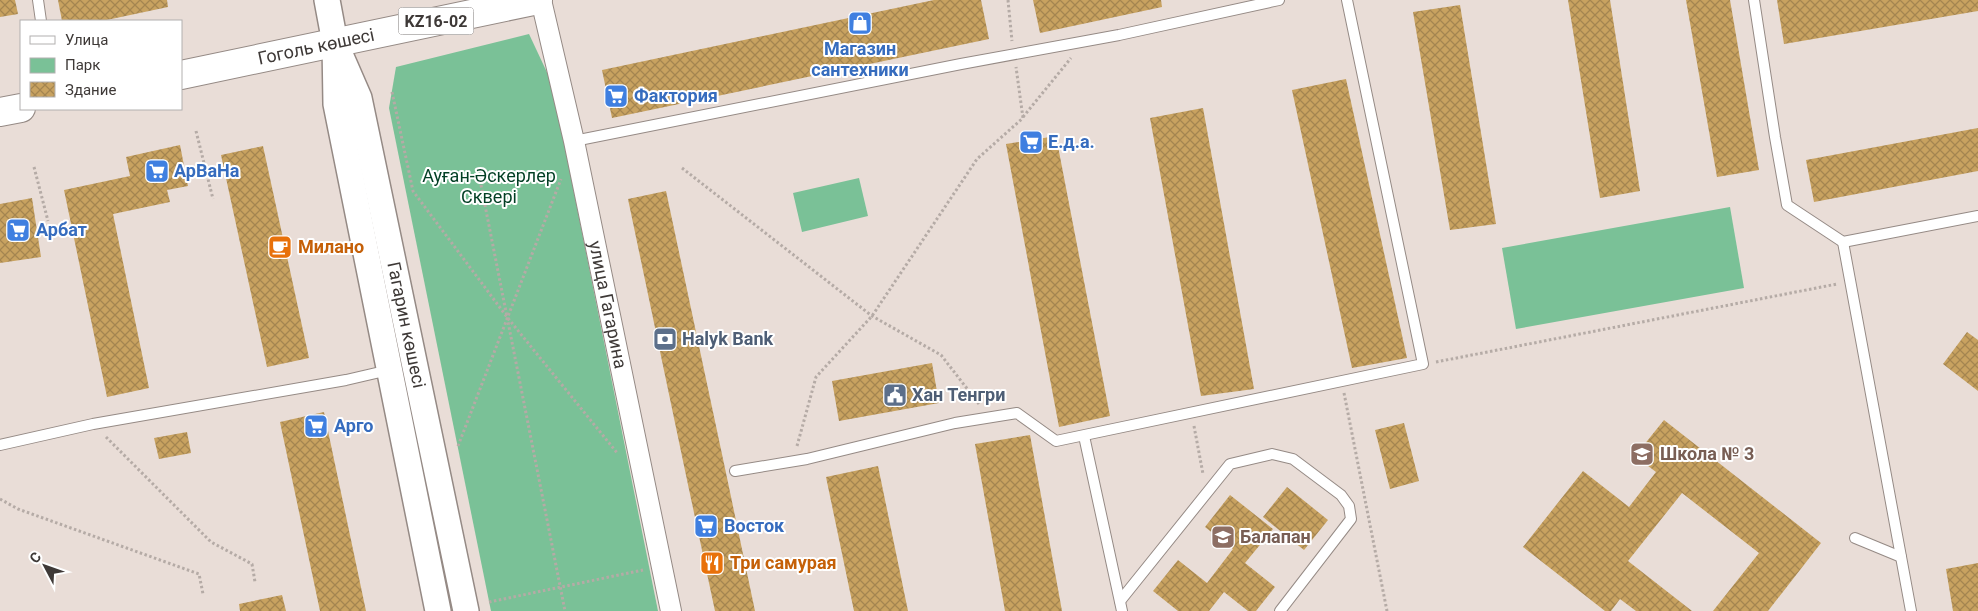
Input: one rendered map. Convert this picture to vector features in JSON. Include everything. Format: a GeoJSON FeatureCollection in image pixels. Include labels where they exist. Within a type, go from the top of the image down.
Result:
{"type":"FeatureCollection","features":[{"type":"Feature","properties":{"kind":"main road","name":"Гоголь көшесі"},"geometry":{"type":"LineString","coordinates":[[182,75],[540,0]]}},
{"type":"Feature","properties":{"kind":"main road"},"geometry":{"type":"LineString","coordinates":[[0,112],[20,108]]}},
{"type":"Feature","properties":{"kind":"street","name":"Гагарин көшесі"},"geometry":{"type":"LineString","coordinates":[[328,0],[335,43],[336,104],[466,611]]}},
{"type":"Feature","properties":{"kind":"street","name":"улица Гагарина"},"geometry":{"type":"LineString","coordinates":[[540,0],[574,141],[671,611]]}},
{"type":"Feature","properties":{"kind":"street","name":"Гагарин көшесі"},"geometry":{"type":"LineString","coordinates":[[402,367],[438,611]]}},
{"type":"Feature","properties":{"kind":"lane"},"geometry":{"type":"LineString","coordinates":[[38,0],[41,20]]}},
{"type":"Feature","properties":{"kind":"lane"},"geometry":{"type":"LineString","coordinates":[[574,141],[1085,41],[1279,0]]}},
{"type":"Feature","properties":{"kind":"lane"},"geometry":{"type":"LineString","coordinates":[[735,471],[793,461],[955,423],[1017,413],[1056,442],[1423,364],[1347,0]]}},
{"type":"Feature","properties":{"kind":"lane"},"geometry":{"type":"LineString","coordinates":[[1754,0],[1774,137],[1787,205],[1843,242],[1978,216]]}},
{"type":"Feature","properties":{"kind":"lane"},"geometry":{"type":"LineString","coordinates":[[1843,242],[1911,611]]}},
{"type":"Feature","properties":{"kind":"lane"},"geometry":{"type":"LineString","coordinates":[[0,445],[93,424],[346,380],[402,367]]}},
{"type":"Feature","properties":{"kind":"lane"},"geometry":{"type":"LineString","coordinates":[[1084,436],[1121,606]]}},
{"type":"Feature","properties":{"kind":"lane"},"geometry":{"type":"LineString","coordinates":[[1121,606],[1230,464],[1272,454],[1293,459],[1341,496],[1349,506],[1350,519],[1280,611]]}},
{"type":"Feature","properties":{"kind":"lane"},"geometry":{"type":"LineString","coordinates":[[1855,538],[1901,557]]}},
{"type":"Feature","properties":{"kind":"path"},"geometry":{"type":"LineString","coordinates":[[1008,0],[1023,118]]}},
{"type":"Feature","properties":{"kind":"path"},"geometry":{"type":"LineString","coordinates":[[793,461],[816,377],[872,316],[977,159],[1023,118],[1085,41]]}},
{"type":"Feature","properties":{"kind":"path"},"geometry":{"type":"LineString","coordinates":[[392,92],[413,191],[507,317],[623,460]]}},
{"type":"Feature","properties":{"kind":"path"},"geometry":{"type":"LineString","coordinates":[[196,130],[213,199]]}},
{"type":"Feature","properties":{"kind":"path"},"geometry":{"type":"LineString","coordinates":[[34,167],[48,222]]}},
{"type":"Feature","properties":{"kind":"path"},"geometry":{"type":"LineString","coordinates":[[682,168],[872,316],[941,355],[989,418]]}},
{"type":"Feature","properties":{"kind":"path"},"geometry":{"type":"LineString","coordinates":[[458,446],[564,172]]}},
{"type":"Feature","properties":{"kind":"path"},"geometry":{"type":"LineString","coordinates":[[481,185],[565,611]]}},
{"type":"Feature","properties":{"kind":"path"},"geometry":{"type":"LineString","coordinates":[[1423,364],[1850,281]]}},
{"type":"Feature","properties":{"kind":"path"},"geometry":{"type":"LineString","coordinates":[[1341,382],[1387,611]]}},
{"type":"Feature","properties":{"kind":"path"},"geometry":{"type":"LineString","coordinates":[[1191,413],[1207,492]]}},
{"type":"Feature","properties":{"kind":"path"},"geometry":{"type":"LineString","coordinates":[[93,424],[211,542],[252,564],[255,582]]}},
{"type":"Feature","properties":{"kind":"path"},"geometry":{"type":"LineString","coordinates":[[0,499],[18,510],[200,574],[203,594]]}},
{"type":"Feature","properties":{"kind":"path"},"geometry":{"type":"LineString","coordinates":[[490,602],[650,569]]}},
{"type":"Feature","properties":{"kind":"green space","name":"Ауған-Әскерлер Сквері"},"geometry":{"type":"Polygon","coordinates":[[[529,34],[552,83],[658,611],[491,611],[389,108],[396,67],[529,34]]]}},
{"type":"Feature","properties":{"kind":"green space"},"geometry":{"type":"Polygon","coordinates":[[[859,178],[868,216],[802,232],[793,193],[859,178]]]}},
{"type":"Feature","properties":{"kind":"green space"},"geometry":{"type":"Polygon","coordinates":[[[1730,207],[1744,288],[1516,329],[1502,248],[1730,207]]]}},
{"type":"Feature","properties":{"kind":"building"},"geometry":{"type":"Polygon","coordinates":[[[0,0],[15,0],[18,14],[0,17],[0,0]]]}},
{"type":"Feature","properties":{"kind":"building"},"geometry":{"type":"Polygon","coordinates":[[[58,0],[167,0],[168,7],[107,20],[62,20],[58,0]]]}},
{"type":"Feature","properties":{"kind":"building"},"geometry":{"type":"Polygon","coordinates":[[[934,0],[981,0],[989,39],[612,118],[602,70],[934,0]]]}},
{"type":"Feature","properties":{"kind":"building"},"geometry":{"type":"Polygon","coordinates":[[[1033,0],[1161,0],[1162,7],[1040,33],[1033,0]]]}},
{"type":"Feature","properties":{"kind":"building"},"geometry":{"type":"Polygon","coordinates":[[[1568,0],[1610,0],[1640,191],[1600,198],[1568,0]]]}},
{"type":"Feature","properties":{"kind":"building"},"geometry":{"type":"Polygon","coordinates":[[[1686,0],[1730,0],[1759,170],[1717,177],[1686,0]]]}},
{"type":"Feature","properties":{"kind":"building"},"geometry":{"type":"Polygon","coordinates":[[[1777,0],[1978,0],[1978,11],[1784,44],[1777,0]]]}},
{"type":"Feature","properties":{"kind":"building"},"geometry":{"type":"Polygon","coordinates":[[[1460,5],[1496,224],[1450,230],[1413,12],[1460,5]]]}},
{"type":"Feature","properties":{"kind":"building"},"geometry":{"type":"Polygon","coordinates":[[[1346,79],[1407,358],[1352,368],[1292,90],[1346,79]]]}},
{"type":"Feature","properties":{"kind":"building"},"geometry":{"type":"Polygon","coordinates":[[[1203,108],[1254,389],[1201,396],[1150,118],[1203,108]]]}},
{"type":"Feature","properties":{"kind":"building"},"geometry":{"type":"Polygon","coordinates":[[[1978,128],[1978,171],[1814,202],[1806,160],[1978,128]]]}},
{"type":"Feature","properties":{"kind":"building"},"geometry":{"type":"Polygon","coordinates":[[[1056,136],[1110,416],[1059,427],[1006,144],[1056,136]]]}},
{"type":"Feature","properties":{"kind":"building"},"geometry":{"type":"Polygon","coordinates":[[[180,145],[188,186],[167,190],[170,202],[113,214],[149,388],[107,397],[64,190],[130,176],[126,157],[180,145]]]}},
{"type":"Feature","properties":{"kind":"building"},"geometry":{"type":"Polygon","coordinates":[[[263,146],[309,358],[267,367],[221,155],[263,146]]]}},
{"type":"Feature","properties":{"kind":"building"},"geometry":{"type":"Polygon","coordinates":[[[666,191],[755,611],[715,611],[687,480],[628,199],[666,191]]]}},
{"type":"Feature","properties":{"kind":"building","name":"Арбат"},"geometry":{"type":"Polygon","coordinates":[[[32,198],[41,257],[0,263],[0,204],[32,198]]]}},
{"type":"Feature","properties":{"kind":"building"},"geometry":{"type":"Polygon","coordinates":[[[1967,332],[1978,340],[1978,391],[1943,364],[1967,332]]]}},
{"type":"Feature","properties":{"kind":"building"},"geometry":{"type":"Polygon","coordinates":[[[932,363],[939,403],[839,421],[832,381],[932,363]]]}},
{"type":"Feature","properties":{"kind":"building"},"geometry":{"type":"Polygon","coordinates":[[[324,412],[366,611],[320,611],[280,422],[324,412]]]}},
{"type":"Feature","properties":{"kind":"building"},"geometry":{"type":"Polygon","coordinates":[[[1664,420],[1821,543],[1768,611],[1713,611],[1759,553],[1682,493],[1628,561],[1692,611],[1636,611],[1620,599],[1611,611],[1605,611],[1523,547],[1583,471],[1629,507],[1656,472],[1635,456],[1664,420]]]}},
{"type":"Feature","properties":{"kind":"building"},"geometry":{"type":"Polygon","coordinates":[[[1404,423],[1419,481],[1390,489],[1375,430],[1404,423]]]}},
{"type":"Feature","properties":{"kind":"building"},"geometry":{"type":"Polygon","coordinates":[[[187,432],[191,453],[159,459],[154,438],[187,432]]]}},
{"type":"Feature","properties":{"kind":"building"},"geometry":{"type":"Polygon","coordinates":[[[1030,435],[1062,611],[1005,611],[975,444],[1030,435]]]}},
{"type":"Feature","properties":{"kind":"building"},"geometry":{"type":"Polygon","coordinates":[[[878,466],[908,611],[854,611],[826,477],[878,466]]]}},
{"type":"Feature","properties":{"kind":"building"},"geometry":{"type":"Polygon","coordinates":[[[1287,487],[1328,520],[1304,550],[1263,517],[1287,487]]]}},
{"type":"Feature","properties":{"kind":"building"},"geometry":{"type":"Polygon","coordinates":[[[1230,495],[1273,529],[1245,563],[1275,587],[1256,611],[1248,611],[1224,592],[1209,611],[1178,611],[1153,591],[1178,560],[1207,583],[1233,549],[1205,527],[1230,495]]]}},
{"type":"Feature","properties":{"kind":"building"},"geometry":{"type":"Polygon","coordinates":[[[1978,563],[1978,611],[1953,611],[1946,569],[1978,563]]]}},
{"type":"Feature","properties":{"kind":"building"},"geometry":{"type":"Polygon","coordinates":[[[282,595],[286,611],[240,611],[239,604],[282,595]]]}},
{"type":"Feature","properties":{"kind":"place","name":"Магазин сантехники"},"geometry":{"type":"Point","coordinates":[860,23]}},
{"type":"Feature","properties":{"kind":"place","name":"Фактория"},"geometry":{"type":"Point","coordinates":[616,96]}},
{"type":"Feature","properties":{"kind":"place","name":"Е.д.а."},"geometry":{"type":"Point","coordinates":[1031,142]}},
{"type":"Feature","properties":{"kind":"place","name":"АрВаНа"},"geometry":{"type":"Point","coordinates":[157,171]}},
{"type":"Feature","properties":{"kind":"place","name":"Арбат"},"geometry":{"type":"Point","coordinates":[18,230]}},
{"type":"Feature","properties":{"kind":"place","name":"Милано"},"geometry":{"type":"Point","coordinates":[280,247]}},
{"type":"Feature","properties":{"kind":"place","name":"Halyk Bank"},"geometry":{"type":"Point","coordinates":[665,339]}},
{"type":"Feature","properties":{"kind":"place","name":"Хан Тенгри"},"geometry":{"type":"Point","coordinates":[895,395]}},
{"type":"Feature","properties":{"kind":"place","name":"Арго"},"geometry":{"type":"Point","coordinates":[316,426]}},
{"type":"Feature","properties":{"kind":"place","name":"Школа № 3"},"geometry":{"type":"Point","coordinates":[1642,454]}},
{"type":"Feature","properties":{"kind":"place","name":"Восток"},"geometry":{"type":"Point","coordinates":[706,526]}},
{"type":"Feature","properties":{"kind":"place","name":"Балапан"},"geometry":{"type":"Point","coordinates":[1223,537]}},
{"type":"Feature","properties":{"kind":"place","name":"Три самурая"},"geometry":{"type":"Point","coordinates":[712,563]}}]}
